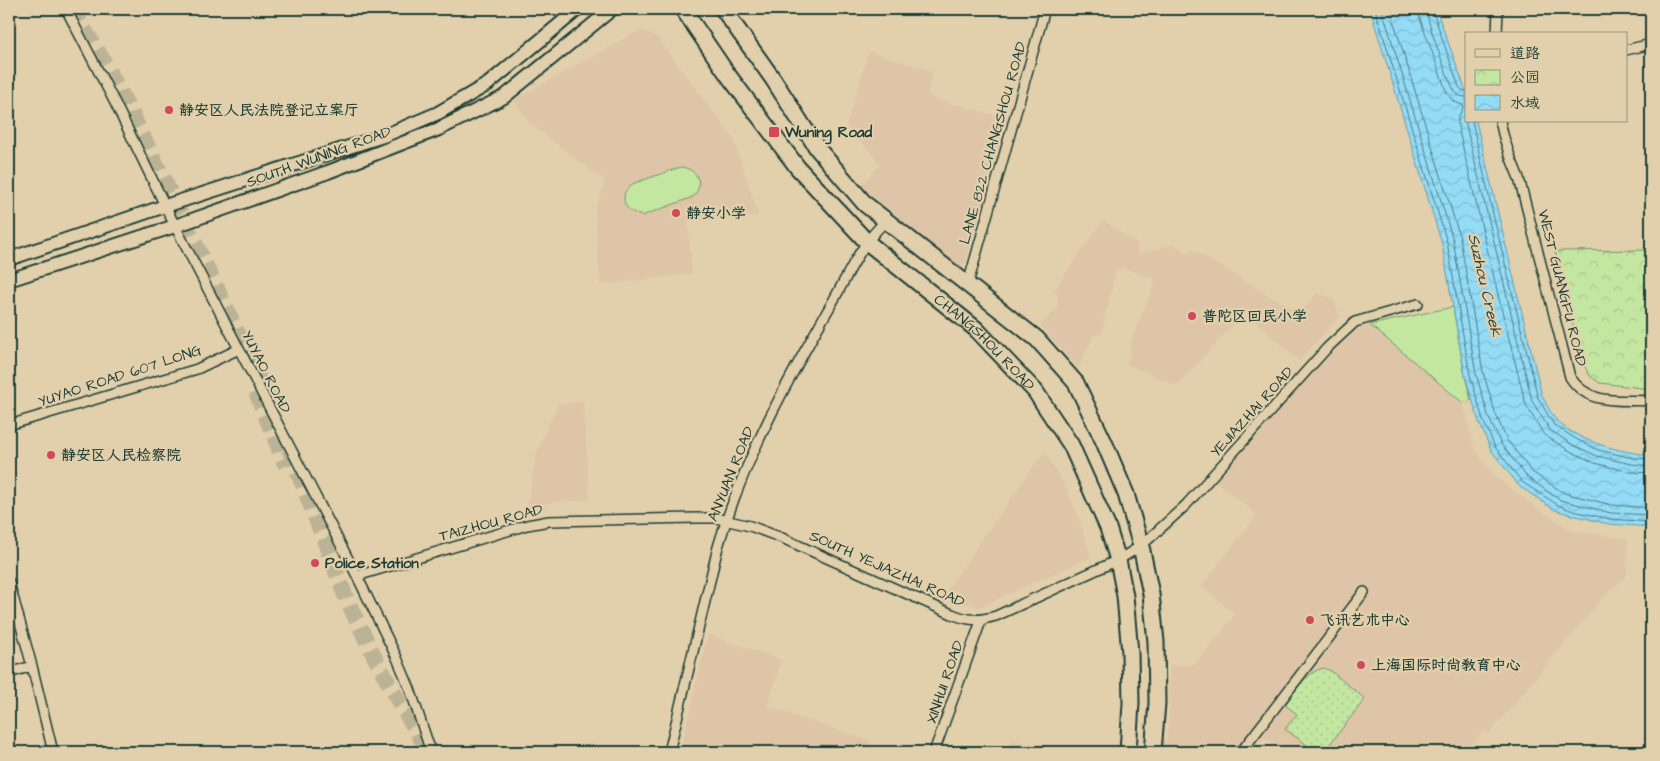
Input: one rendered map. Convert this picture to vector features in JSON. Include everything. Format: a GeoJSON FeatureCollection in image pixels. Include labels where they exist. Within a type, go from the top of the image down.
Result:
{"type":"FeatureCollection","features":[{"type":"Feature","properties":{"kind":"main road","name":"SOUTH WUNING ROAD"},"geometry":{"type":"LineString","coordinates":[[9,258],[386,135],[438,113],[488,84],[578,9]]}},
{"type":"Feature","properties":{"kind":"main road","name":"SOUTH WUNING ROAD"},"geometry":{"type":"LineString","coordinates":[[9,280],[175,226],[360,161],[439,129],[504,97],[612,9]]}},
{"type":"Feature","properties":{"kind":"main road","name":"CHANGSHOU ROAD"},"geometry":{"type":"LineString","coordinates":[[683,9],[728,75],[798,168],[867,242],[976,329],[1035,391],[1071,445],[1108,528],[1118,560],[1125,596],[1130,653],[1131,703],[1128,752]]}},
{"type":"Feature","properties":{"kind":"main road"},"geometry":{"type":"LineString","coordinates":[[723,9],[773,79],[817,148],[881,225],[968,284],[1037,339],[1076,383],[1126,494],[1141,546],[1151,594],[1156,642],[1157,703],[1153,752]]}},
{"type":"Feature","properties":{"kind":"street","name":"YUYAO ROAD"},"geometry":{"type":"LineString","coordinates":[[66,9],[114,101],[175,226],[357,576],[410,688],[431,752]]}},
{"type":"Feature","properties":{"kind":"street","name":"LANE 822 CHANGSHOU ROAD"},"geometry":{"type":"LineString","coordinates":[[968,284],[1045,9]]}},
{"type":"Feature","properties":{"kind":"street"},"geometry":{"type":"LineString","coordinates":[[1497,32],[1498,9]]}},
{"type":"Feature","properties":{"kind":"street"},"geometry":{"type":"LineString","coordinates":[[1628,50],[1651,44]]}},
{"type":"Feature","properties":{"kind":"street","name":"WEST GUANGFU ROAD"},"geometry":{"type":"LineString","coordinates":[[1500,122],[1510,160],[1519,178],[1570,377],[1584,393],[1594,397],[1606,400],[1651,401]]}},
{"type":"Feature","properties":{"kind":"street","name":"ANYUAN ROAD"},"geometry":{"type":"LineString","coordinates":[[669,752],[726,520],[756,447],[790,376],[867,242],[881,225]]}},
{"type":"Feature","properties":{"kind":"street","name":"YEJIAZHAI ROAD"},"geometry":{"type":"LineString","coordinates":[[1118,560],[1141,546],[1186,505],[1327,348],[1355,322],[1418,304]]}},
{"type":"Feature","properties":{"kind":"street","name":"YUYAO ROAD 607 LONG"},"geometry":{"type":"LineString","coordinates":[[9,425],[197,369],[239,349]]}},
{"type":"Feature","properties":{"kind":"street","name":"TAIZHOU ROAD"},"geometry":{"type":"LineString","coordinates":[[357,576],[527,525],[549,521],[696,518],[726,520]]}},
{"type":"Feature","properties":{"kind":"street","name":"SOUTH YEJIAZHAI ROAD"},"geometry":{"type":"LineString","coordinates":[[726,520],[750,526],[782,538],[952,614],[965,619],[981,621]]}},
{"type":"Feature","properties":{"kind":"street"},"geometry":{"type":"LineString","coordinates":[[981,621],[996,616],[1118,560]]}},
{"type":"Feature","properties":{"kind":"street"},"geometry":{"type":"LineString","coordinates":[[9,582],[53,752]]}},
{"type":"Feature","properties":{"kind":"street"},"geometry":{"type":"LineString","coordinates":[[1241,752],[1364,592]]}},
{"type":"Feature","properties":{"kind":"street","name":"XINHUI ROAD"},"geometry":{"type":"LineString","coordinates":[[934,752],[981,621]]}},
{"type":"Feature","properties":{"kind":"street"},"geometry":{"type":"LineString","coordinates":[[9,673],[32,666]]}},
{"type":"Feature","properties":{"kind":"shaded area"},"geometry":{"type":"Polygon","coordinates":[[[641,31],[650,33],[658,38],[733,138],[759,216],[688,221],[692,274],[600,285],[595,210],[605,181],[530,124],[514,100],[632,34],[641,31]]]}},
{"type":"Feature","properties":{"kind":"shaded area"},"geometry":{"type":"Polygon","coordinates":[[[869,51],[933,72],[927,92],[932,98],[1006,118],[966,263],[958,267],[859,187],[881,164],[846,126],[869,51]]]}},
{"type":"Feature","properties":{"kind":"shaded area"},"geometry":{"type":"Polygon","coordinates":[[[1103,220],[1137,243],[1138,254],[1174,244],[1187,253],[1190,248],[1299,313],[1318,293],[1334,299],[1340,316],[1299,361],[1245,312],[1177,386],[1126,364],[1130,354],[1130,343],[1156,280],[1124,268],[1116,271],[1101,335],[1095,334],[1078,369],[1040,325],[1057,308],[1058,298],[1054,290],[1103,220]]]}},
{"type":"Feature","properties":{"kind":"shaded area"},"geometry":{"type":"Polygon","coordinates":[[[1370,325],[1463,403],[1475,450],[1495,477],[1571,530],[1628,539],[1627,575],[1599,602],[1489,734],[1484,731],[1466,752],[1303,752],[1260,737],[1369,596],[1360,589],[1235,752],[1165,752],[1169,714],[1169,665],[1195,664],[1235,615],[1201,586],[1257,515],[1216,482],[1327,355],[1355,330],[1370,325]]]}},
{"type":"Feature","properties":{"kind":"shaded area"},"geometry":{"type":"Polygon","coordinates":[[[583,401],[590,500],[553,502],[527,508],[537,450],[558,404],[583,401]]]}},
{"type":"Feature","properties":{"kind":"shaded area"},"geometry":{"type":"Polygon","coordinates":[[[1044,451],[1063,482],[1080,520],[1091,557],[980,607],[941,598],[1044,451]]]}},
{"type":"Feature","properties":{"kind":"shaded area"},"geometry":{"type":"Polygon","coordinates":[[[708,634],[782,660],[767,706],[870,741],[866,752],[680,752],[708,634]]]}},
{"type":"Feature","properties":{"kind":"shaded area"},"geometry":{"type":"Polygon","coordinates":[[[1012,739],[1026,743],[1103,749],[1103,752],[1010,752],[1012,739]]]}},
{"type":"Feature","properties":{"kind":"green space"},"geometry":{"type":"Polygon","coordinates":[[[681,167],[687,168],[698,178],[697,192],[693,197],[642,216],[634,213],[625,205],[625,192],[632,184],[681,167]]]}},
{"type":"Feature","properties":{"kind":"green space"},"geometry":{"type":"Polygon","coordinates":[[[1651,250],[1651,389],[1600,383],[1590,376],[1582,362],[1555,251],[1651,250]]]}},
{"type":"Feature","properties":{"kind":"green space"},"geometry":{"type":"Polygon","coordinates":[[[1453,307],[1471,400],[1463,403],[1370,325],[1453,307]]]}},
{"type":"Feature","properties":{"kind":"green space"},"geometry":{"type":"Polygon","coordinates":[[[1323,668],[1331,671],[1365,699],[1330,744],[1315,751],[1285,729],[1297,714],[1285,705],[1306,678],[1323,668]]]}},
{"type":"Feature","properties":{"kind":"water","name":"Suzhou Creek"},"geometry":{"type":"Polygon","coordinates":[[[1370,9],[1436,9],[1465,88],[1465,122],[1476,122],[1542,396],[1556,420],[1579,436],[1615,449],[1651,455],[1651,527],[1609,524],[1555,510],[1519,486],[1491,450],[1479,422],[1465,376],[1442,244],[1370,9]]]}},
{"type":"Feature","properties":{"kind":"tunnel"},"geometry":{"type":"LineString","coordinates":[[72,9],[103,60],[131,112],[223,301],[269,401]]}},
{"type":"Feature","properties":{"kind":"tunnel"},"geometry":{"type":"LineString","coordinates":[[256,392],[286,466]]}},
{"type":"Feature","properties":{"kind":"tunnel"},"geometry":{"type":"LineString","coordinates":[[289,449],[347,600],[374,656],[429,752]]}},
{"type":"Feature","properties":{"kind":"place","name":"静安区人民法院登记立案厅"},"geometry":{"type":"Point","coordinates":[169,110]}},
{"type":"Feature","properties":{"kind":"place","name":"Wuning Road"},"geometry":{"type":"Point","coordinates":[774,132]}},
{"type":"Feature","properties":{"kind":"place","name":"静安小学"},"geometry":{"type":"Point","coordinates":[676,213]}},
{"type":"Feature","properties":{"kind":"place","name":"普陀区回民小学"},"geometry":{"type":"Point","coordinates":[1192,316]}},
{"type":"Feature","properties":{"kind":"place","name":"静安区人民检察院"},"geometry":{"type":"Point","coordinates":[51,455]}},
{"type":"Feature","properties":{"kind":"place","name":"Police Station"},"geometry":{"type":"Point","coordinates":[315,563]}},
{"type":"Feature","properties":{"kind":"place","name":"飞讯艺术中心"},"geometry":{"type":"Point","coordinates":[1310,620]}},
{"type":"Feature","properties":{"kind":"place","name":"上海国际时尚教育中心"},"geometry":{"type":"Point","coordinates":[1361,665]}}]}
